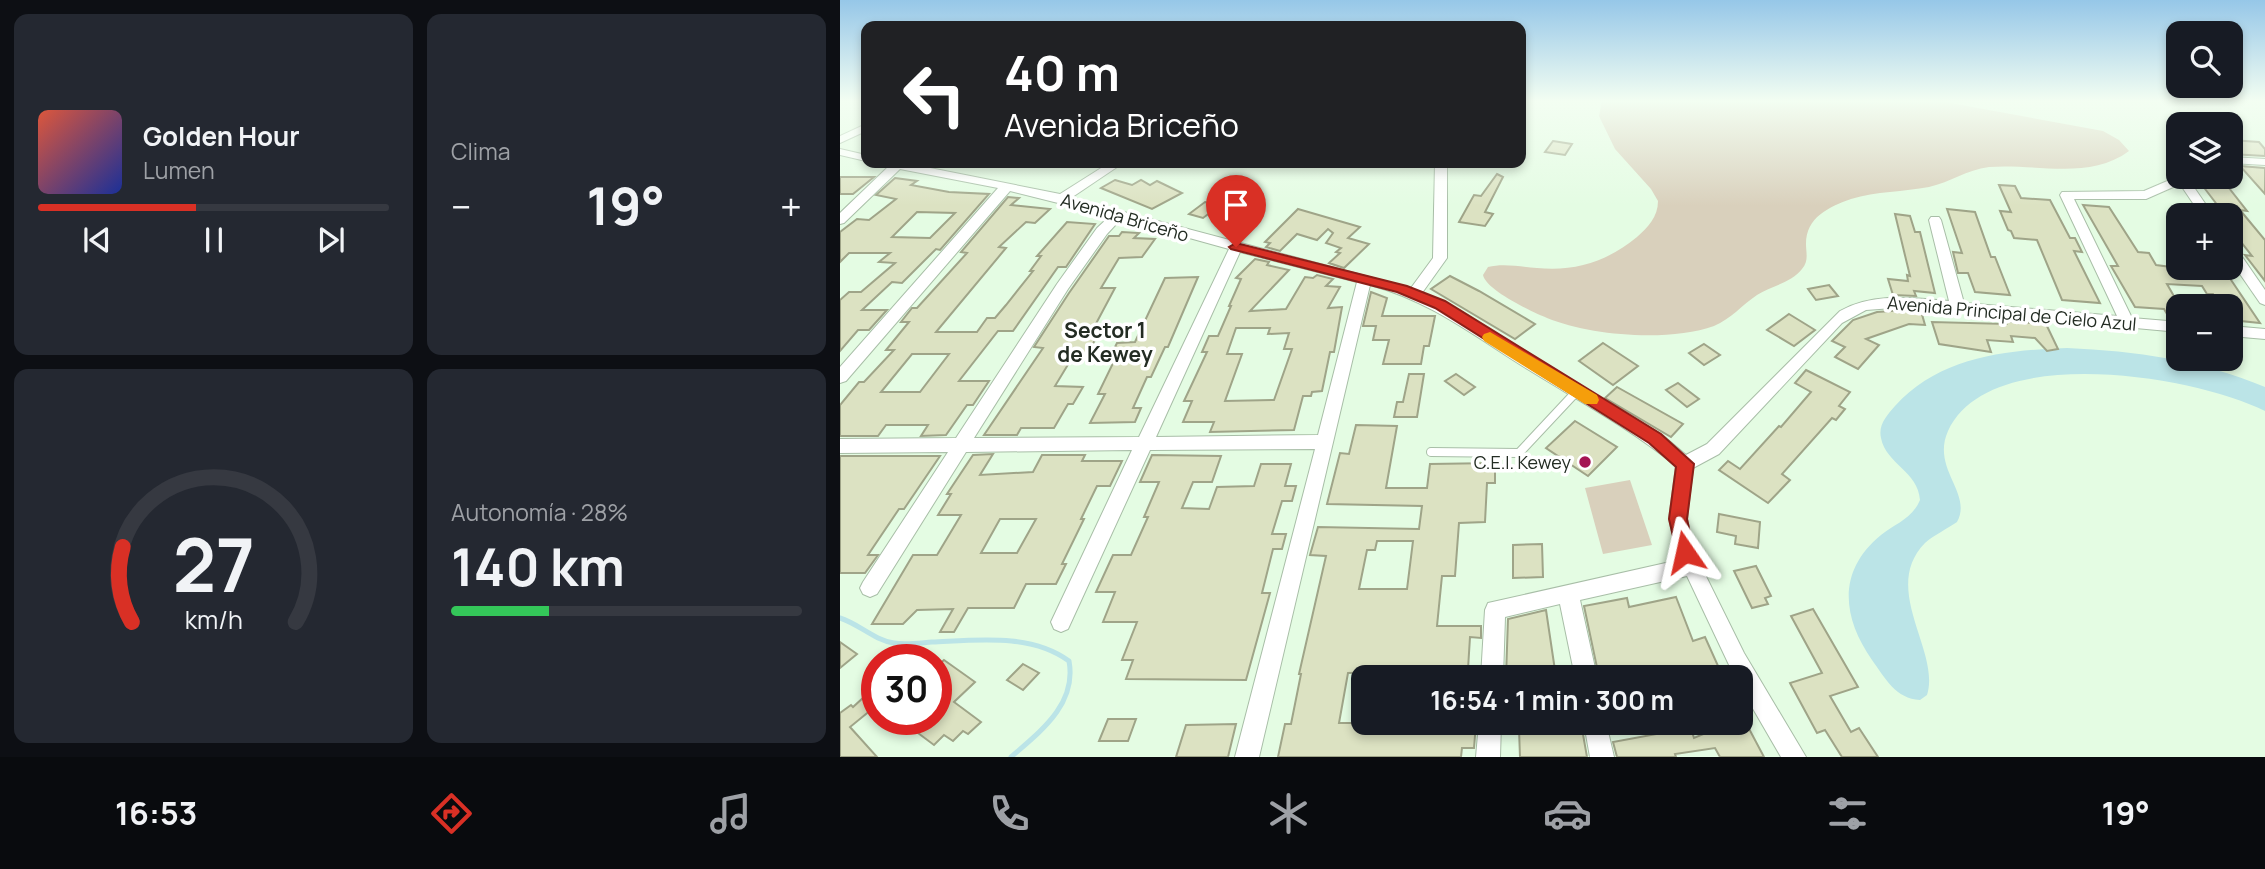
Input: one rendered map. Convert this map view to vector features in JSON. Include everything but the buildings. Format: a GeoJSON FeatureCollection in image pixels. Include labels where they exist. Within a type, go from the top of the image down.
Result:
{"type":"FeatureCollection","features":[{"type":"Feature","properties":{"kind":"street"},"geometry":{"type":"LineString","coordinates":[[840,152],[861,157]]}},
{"type":"Feature","properties":{"kind":"street"},"geometry":{"type":"LineString","coordinates":[[2243,161],[2265,162]]}},
{"type":"Feature","properties":{"kind":"street"},"geometry":{"type":"LineString","coordinates":[[840,220],[889,168]]}},
{"type":"Feature","properties":{"kind":"street","name":"Avenida Briceño"},"geometry":{"type":"LineString","coordinates":[[914,168],[1062,199],[1414,294],[1456,314],[1502,346],[1655,439],[1685,464]]}},
{"type":"Feature","properties":{"kind":"street"},"geometry":{"type":"LineString","coordinates":[[1062,199],[1108,168]]}},
{"type":"Feature","properties":{"kind":"street"},"geometry":{"type":"LineString","coordinates":[[1414,294],[1440,258],[1441,168]]}},
{"type":"Feature","properties":{"kind":"street"},"geometry":{"type":"LineString","coordinates":[[840,377],[1007,186]]}},
{"type":"Feature","properties":{"kind":"street"},"geometry":{"type":"LineString","coordinates":[[2127,322],[2066,195],[2146,195],[2166,186]]}},
{"type":"Feature","properties":{"kind":"street"},"geometry":{"type":"LineString","coordinates":[[870,587],[1062,287],[1102,231],[1118,215]]}},
{"type":"Feature","properties":{"kind":"street"},"geometry":{"type":"LineString","coordinates":[[1935,220],[1958,307]]}},
{"type":"Feature","properties":{"kind":"street"},"geometry":{"type":"LineString","coordinates":[[1061,622],[1236,247]]}},
{"type":"Feature","properties":{"kind":"street"},"geometry":{"type":"LineString","coordinates":[[2243,268],[2265,300]]}},
{"type":"Feature","properties":{"kind":"street"},"geometry":{"type":"LineString","coordinates":[[1247,757],[1364,279]]}},
{"type":"Feature","properties":{"kind":"street","name":"Avenida Principal de Cielo Azul"},"geometry":{"type":"LineString","coordinates":[[1685,464],[1713,449],[1847,312],[1870,303],[1958,307],[2166,326]]}},
{"type":"Feature","properties":{"kind":"street"},"geometry":{"type":"LineString","coordinates":[[2243,332],[2265,334]]}},
{"type":"Feature","properties":{"kind":"street"},"geometry":{"type":"LineString","coordinates":[[840,446],[1325,442]]}},
{"type":"Feature","properties":{"kind":"street"},"geometry":{"type":"LineString","coordinates":[[1685,464],[1678,519],[1685,552],[1737,660],[1794,757]]}},
{"type":"Feature","properties":{"kind":"street"},"geometry":{"type":"LineString","coordinates":[[1493,665],[1495,610],[1691,566]]}},
{"type":"Feature","properties":{"kind":"street"},"geometry":{"type":"LineString","coordinates":[[1568,593],[1583,665]]}},
{"type":"Feature","properties":{"kind":"street"},"geometry":{"type":"LineString","coordinates":[[1488,757],[1489,735]]}},
{"type":"Feature","properties":{"kind":"street"},"geometry":{"type":"LineString","coordinates":[[1597,735],[1602,757]]}},
{"type":"Feature","properties":{"kind":"lane"},"geometry":{"type":"LineString","coordinates":[[1432,452],[1519,453],[1577,391]]}},
{"type":"Feature","properties":{"kind":"shaded area"},"geometry":{"type":"Polygon","coordinates":[[[1608,135],[2111,135],[2129,151],[2097,166],[2061,169],[1989,167],[1929,187],[1851,199],[1827,210],[1814,220],[1807,235],[1806,263],[1797,274],[1757,295],[1720,323],[1675,334],[1630,335],[1585,329],[1540,315],[1501,294],[1483,275],[1488,267],[1494,266],[1551,269],[1590,263],[1614,253],[1641,233],[1652,221],[1658,201],[1651,189],[1615,149],[1608,135]]]}},
{"type":"Feature","properties":{"kind":"shaded area"},"geometry":{"type":"Polygon","coordinates":[[[1630,480],[1652,545],[1603,554],[1585,488],[1630,480]]]}},
{"type":"Feature","properties":{"kind":"water"},"geometry":{"type":"Polygon","coordinates":[[[2067,348],[2166,358],[2166,371],[2220,371],[2265,387],[2265,411],[2233,398],[2192,387],[2145,378],[2096,374],[2048,376],[2005,385],[1971,403],[1948,431],[1944,445],[1944,457],[1957,490],[1961,511],[1957,522],[1925,543],[1913,561],[1908,580],[1914,620],[1929,678],[1927,695],[1920,700],[1912,699],[1898,692],[1872,660],[1862,644],[1850,611],[1851,579],[1857,564],[1867,549],[1881,535],[1908,516],[1920,500],[1914,482],[1884,447],[1881,429],[1884,420],[1895,406],[1912,390],[1932,377],[1974,359],[2020,351],[2067,348]]]}},
{"type":"Feature","properties":{"kind":"waterway"},"geometry":{"type":"LineString","coordinates":[[840,618],[880,639],[894,643],[1003,640],[1038,646],[1069,661],[1068,690],[1062,703],[1045,727],[1011,757]]}},
{"type":"Feature","properties":{"kind":"slow traffic"},"geometry":{"type":"LineString","coordinates":[[1490,337],[1591,400]]}},
{"type":"Feature","properties":{"kind":"place","name":"C.E.I. Kewey"},"geometry":{"type":"Point","coordinates":[1585,462]}},
{"type":"Feature","properties":{"kind":"district","name":"Sector 1 de Kewey"},"geometry":{"type":"Point","coordinates":[1105,342]}},
{"type":"Feature","properties":{"kind":"route"},"geometry":{"type":"LineString","coordinates":[[1236,247],[1402,289],[1423,297],[1456,314],[1502,346],[1655,439],[1685,464],[1678,519],[1685,552]]}}]}
